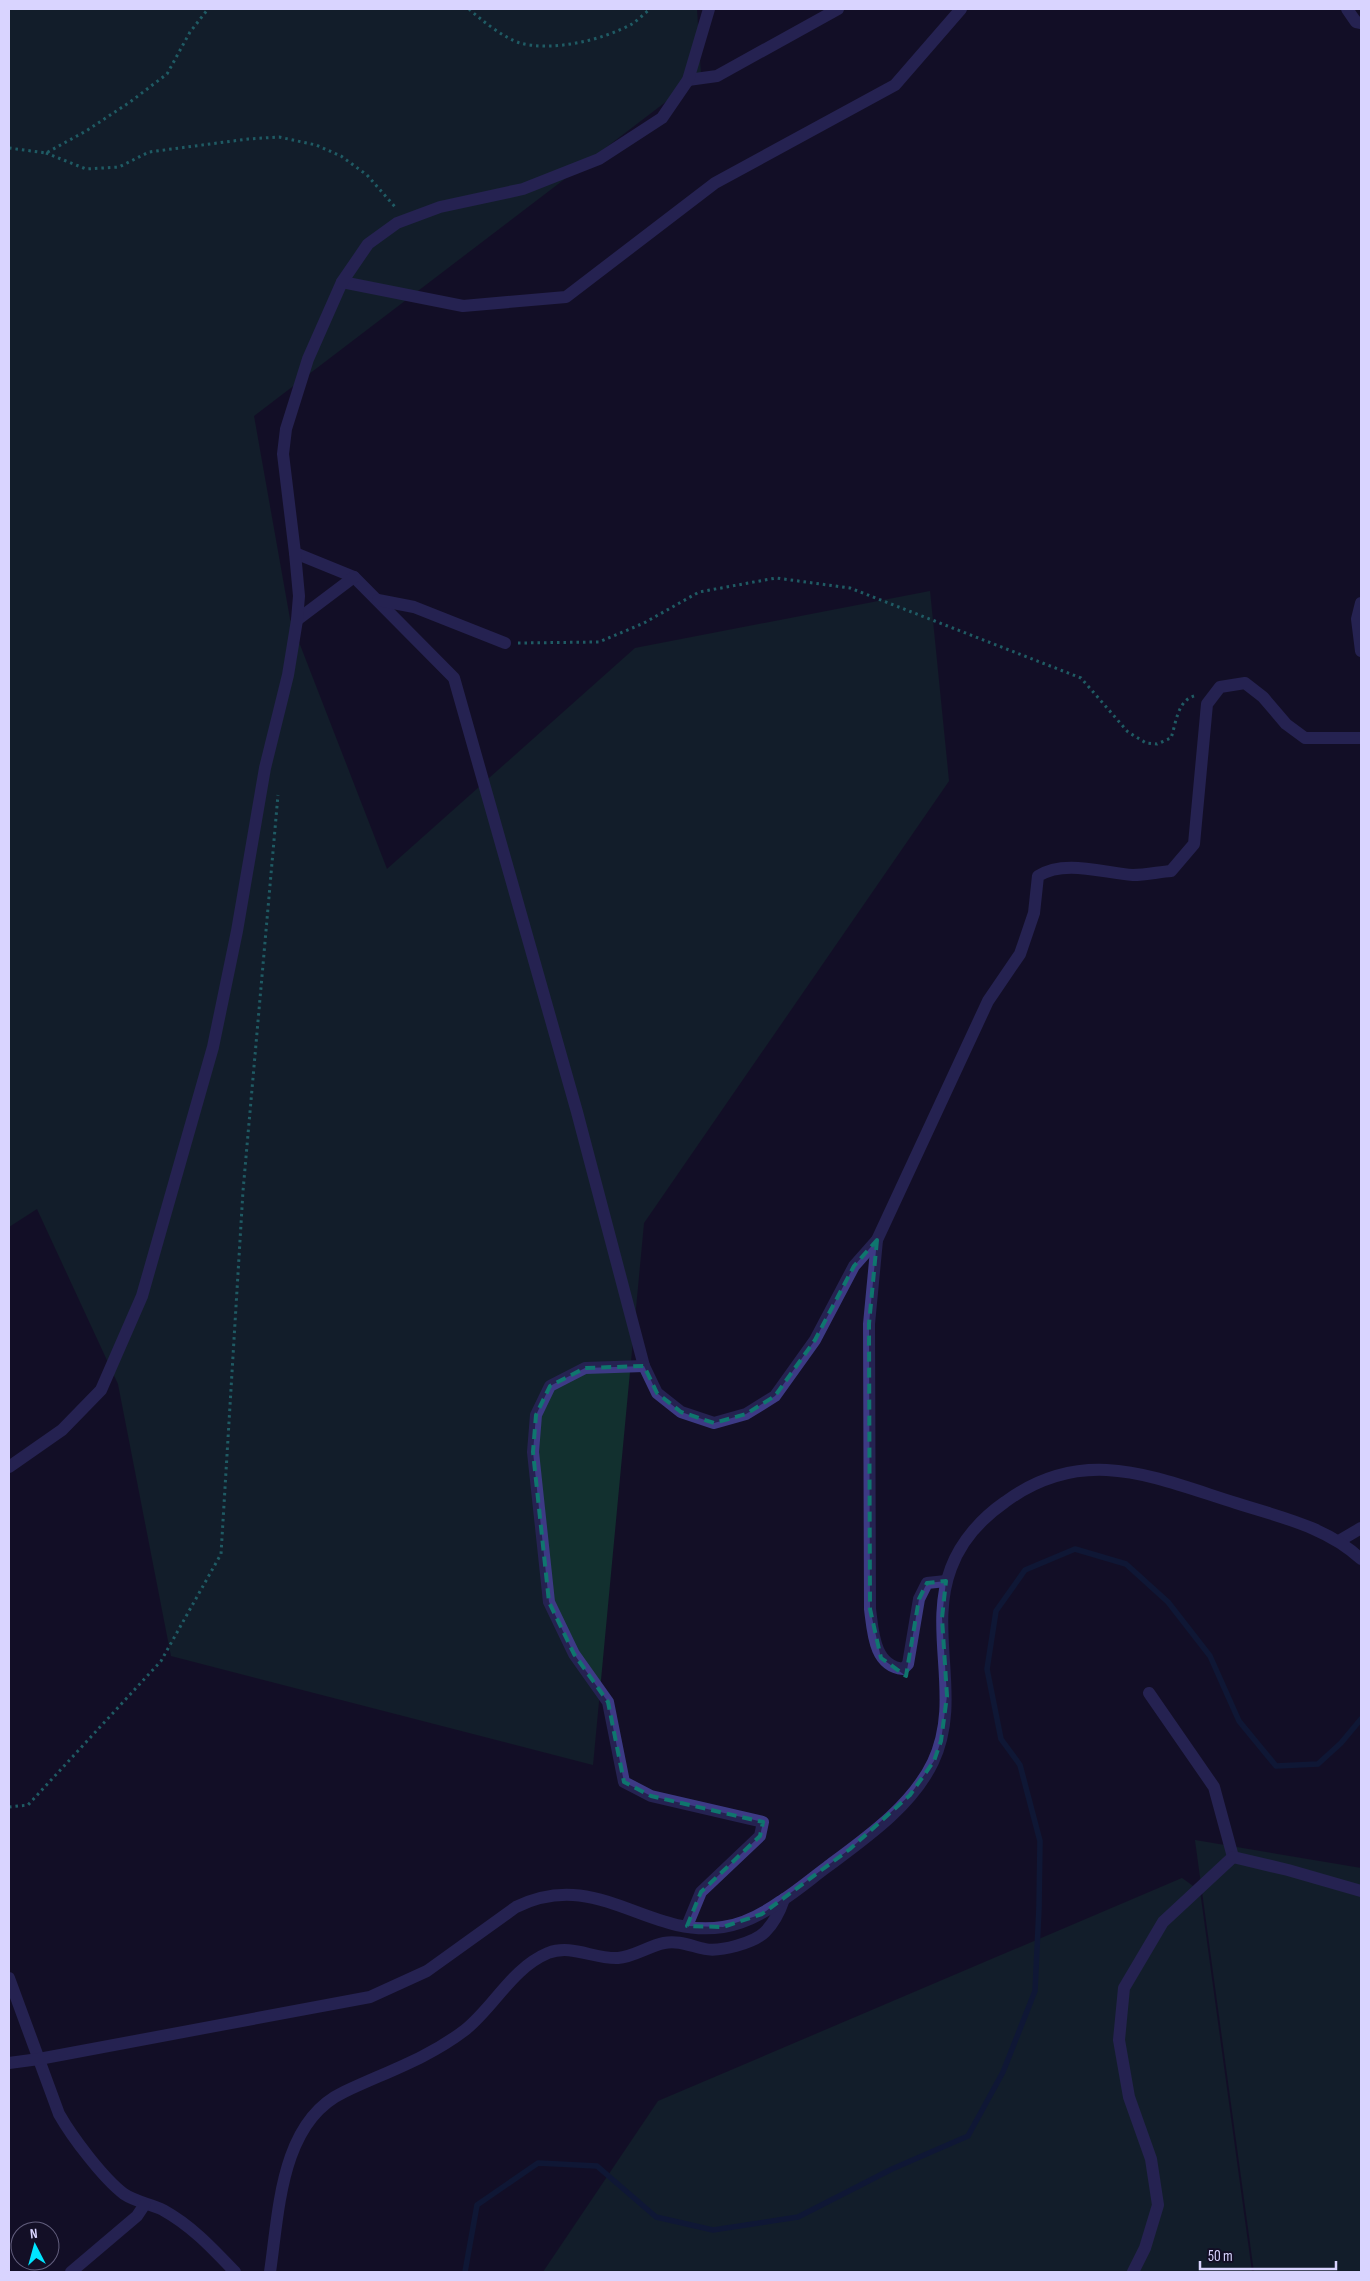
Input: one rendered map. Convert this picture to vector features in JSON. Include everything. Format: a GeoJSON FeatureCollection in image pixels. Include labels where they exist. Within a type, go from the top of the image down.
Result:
{"type":"FeatureCollection","features":[{"type":"Feature","properties":{"kind":"street"},"geometry":{"type":"LineString","coordinates":[[9,1467],[62,1430],[101,1390],[142,1296],[213,1047],[237,931],[265,768],[288,675],[297,620],[298,596],[295,553],[283,454],[286,429],[308,359],[342,282],[368,244],[397,223],[440,207],[523,188],[599,159],[662,118],[688,80],[709,9]]}},
{"type":"Feature","properties":{"kind":"street"},"geometry":{"type":"LineString","coordinates":[[688,80],[718,76],[838,9]]}},
{"type":"Feature","properties":{"kind":"street"},"geometry":{"type":"LineString","coordinates":[[342,282],[463,306],[566,297],[716,183],[895,85],[962,9]]}},
{"type":"Feature","properties":{"kind":"street"},"geometry":{"type":"LineString","coordinates":[[1347,9],[1356,22],[1361,23]]}},
{"type":"Feature","properties":{"kind":"street"},"geometry":{"type":"LineString","coordinates":[[295,553],[354,576],[454,678],[577,1112],[644,1366],[657,1393],[681,1412],[714,1423],[746,1414],[775,1396],[815,1340],[854,1266],[877,1240],[988,1001],[1020,954],[1034,913],[1038,876],[1049,870],[1097,869],[1134,875],[1171,871],[1194,844],[1208,704],[1220,687],[1244,683],[1263,697],[1286,724],[1305,738],[1361,738]]}},
{"type":"Feature","properties":{"kind":"street"},"geometry":{"type":"LineString","coordinates":[[297,620],[354,576]]}},
{"type":"Feature","properties":{"kind":"street"},"geometry":{"type":"LineString","coordinates":[[378,600],[414,607],[505,644]]}},
{"type":"Feature","properties":{"kind":"street"},"geometry":{"type":"LineString","coordinates":[[1361,603],[1357,619],[1361,651]]}},
{"type":"Feature","properties":{"kind":"street"},"geometry":{"type":"LineString","coordinates":[[877,1240],[869,1324],[870,1609],[874,1639],[881,1658],[895,1668],[903,1669],[908,1664],[919,1599],[927,1583],[946,1582]]}},
{"type":"Feature","properties":{"kind":"street"},"geometry":{"type":"LineString","coordinates":[[644,1366],[585,1368],[550,1386],[536,1415],[533,1452],[549,1602],[574,1654],[608,1702],[624,1782],[651,1796],[762,1822],[760,1836],[701,1892],[687,1926]]}},
{"type":"Feature","properties":{"kind":"street"},"geometry":{"type":"LineString","coordinates":[[9,2063],[370,1997],[427,1972],[516,1907],[532,1899],[550,1895],[566,1893],[585,1895],[654,1918],[687,1926],[722,1927],[762,1914],[850,1849],[895,1811],[924,1778],[934,1761],[946,1719],[947,1696],[942,1600],[946,1582],[960,1548],[984,1519],[1000,1506],[1038,1482],[1085,1469],[1131,1471],[1303,1524],[1340,1541],[1361,1559]]}},
{"type":"Feature","properties":{"kind":"street"},"geometry":{"type":"LineString","coordinates":[[1340,1541],[1361,1528]]}},
{"type":"Feature","properties":{"kind":"street"},"geometry":{"type":"LineString","coordinates":[[1149,1693],[1214,1786],[1233,1857]]}},
{"type":"Feature","properties":{"kind":"street"},"geometry":{"type":"LineString","coordinates":[[1233,1857],[1288,1870],[1361,1891]]}},
{"type":"Feature","properties":{"kind":"street"},"geometry":{"type":"LineString","coordinates":[[1133,2272],[1144,2248],[1158,2205],[1151,2159],[1129,2097],[1119,2040],[1124,1988],[1163,1922],[1233,1857]]}},
{"type":"Feature","properties":{"kind":"street"},"geometry":{"type":"LineString","coordinates":[[270,2272],[289,2162],[304,2130],[324,2104],[343,2092],[403,2067],[464,2030],[481,2016],[516,1976],[530,1964],[548,1953],[577,1950],[598,1957],[620,1958],[665,1942],[681,1942],[705,1949],[719,1950],[742,1943],[764,1933],[779,1912],[784,1899]]}},
{"type":"Feature","properties":{"kind":"street"},"geometry":{"type":"LineString","coordinates":[[9,1978],[59,2114],[71,2135],[111,2182],[125,2194],[162,2210],[193,2230],[235,2272]]}},
{"type":"Feature","properties":{"kind":"street"},"geometry":{"type":"LineString","coordinates":[[71,2272],[137,2216],[145,2204]]}},
{"type":"Feature","properties":{"kind":"path"},"geometry":{"type":"LineString","coordinates":[[46,153],[101,121],[167,74],[190,32],[208,9]]}},
{"type":"Feature","properties":{"kind":"path"},"geometry":{"type":"LineString","coordinates":[[469,9],[480,20],[519,42],[544,47],[601,37],[633,23],[650,9]]}},
{"type":"Feature","properties":{"kind":"path"},"geometry":{"type":"LineString","coordinates":[[9,148],[46,153],[86,169],[118,167],[149,152],[279,136],[316,145],[341,156],[367,175],[406,220]]}},
{"type":"Feature","properties":{"kind":"path"},"geometry":{"type":"LineString","coordinates":[[505,644],[599,642],[644,623],[699,592],[776,578],[850,588],[1081,678],[1128,732],[1146,743],[1157,744],[1171,738],[1180,708],[1188,698],[1200,695],[1212,698]]}},
{"type":"Feature","properties":{"kind":"path"},"geometry":{"type":"LineString","coordinates":[[9,1807],[28,1805],[161,1661],[221,1554],[243,1191],[278,794]]}},
{"type":"Feature","properties":{"kind":"highlighted area"},"geometry":{"type":"Polygon","coordinates":[[[877,1240],[869,1324],[870,1609],[881,1658],[906,1676],[919,1599],[927,1583],[946,1581],[942,1618],[947,1696],[941,1741],[934,1761],[910,1795],[850,1849],[762,1914],[723,1927],[687,1926],[701,1892],[760,1836],[763,1822],[651,1796],[624,1782],[608,1702],[574,1654],[549,1602],[533,1452],[536,1415],[550,1386],[585,1368],[644,1366],[657,1393],[681,1412],[714,1423],[746,1414],[775,1396],[815,1340],[854,1266],[877,1240]]]}},
{"type":"Feature","properties":{"kind":"green space"},"geometry":{"type":"Polygon","coordinates":[[[9,9],[697,9],[701,75],[254,416],[290,619],[387,869],[635,648],[930,591],[949,781],[644,1223],[593,1765],[171,1656],[118,1384],[37,1209],[9,1227],[9,9]]]}},
{"type":"Feature","properties":{"kind":"green space"},"geometry":{"type":"Polygon","coordinates":[[[1195,1840],[1361,1868],[1361,2272],[1254,2272],[1195,1840]]]}},
{"type":"Feature","properties":{"kind":"green space"},"geometry":{"type":"Polygon","coordinates":[[[1182,1878],[1200,1891],[1252,2272],[543,2272],[658,2101],[1182,1878]]]}},
{"type":"Feature","properties":{"kind":"waterway"},"geometry":{"type":"LineString","coordinates":[[465,2272],[477,2205],[538,2163],[597,2166],[656,2217],[713,2230],[798,2217],[892,2169],[968,2136],[1003,2072],[1035,1991],[1040,1841],[1020,1765],[1001,1739],[987,1669],[996,1611],[1025,1570],[1075,1549],[1126,1564],[1168,1602],[1210,1656],[1239,1721],[1276,1766],[1318,1764],[1341,1743],[1361,1719]]}}]}
